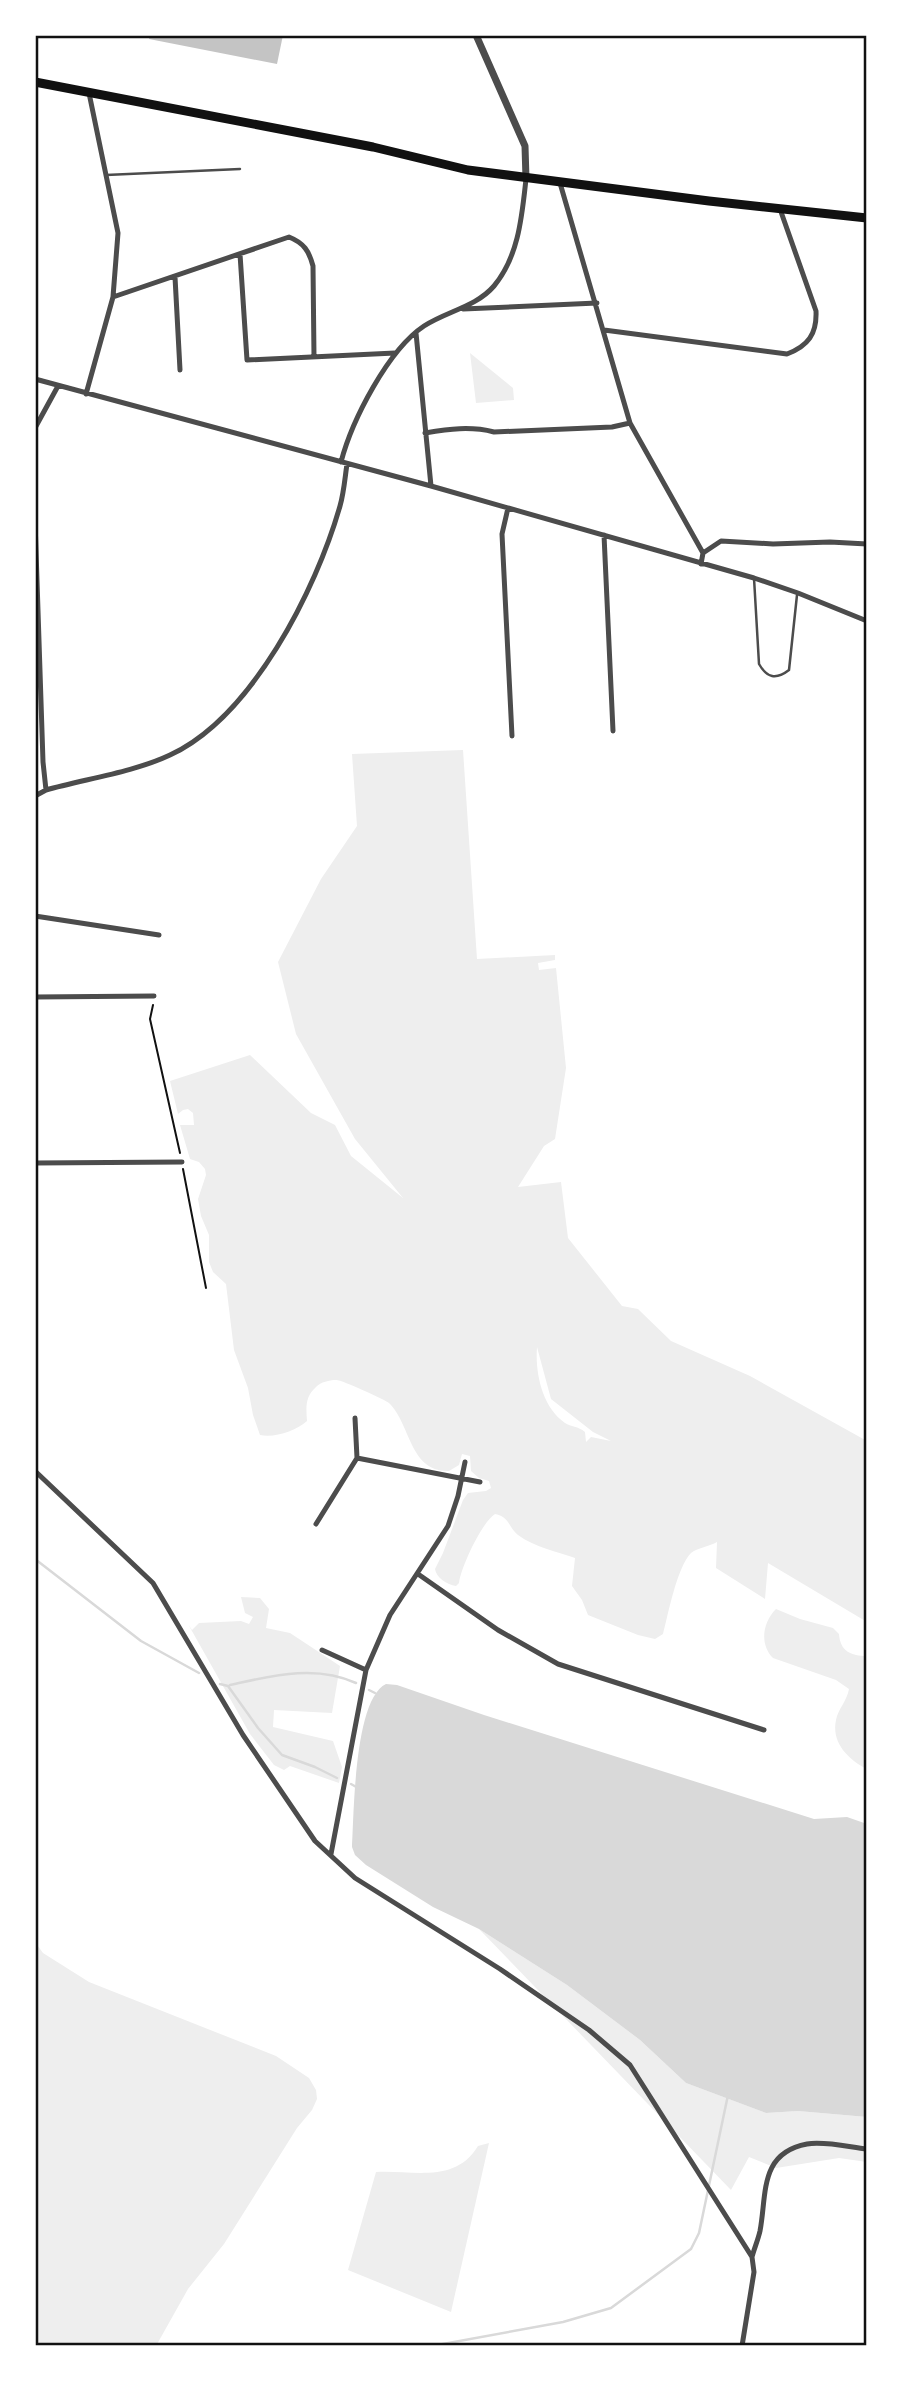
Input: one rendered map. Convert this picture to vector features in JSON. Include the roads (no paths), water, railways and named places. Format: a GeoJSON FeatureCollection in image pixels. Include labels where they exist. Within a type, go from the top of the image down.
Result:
{"type":"FeatureCollection","features":[{"type":"Feature","properties":{"kind":"main road"},"geometry":{"type":"LineString","coordinates":[[35,82],[362,145],[468,170],[867,218]]}},
{"type":"Feature","properties":{"kind":"street"},"geometry":{"type":"LineString","coordinates":[[35,796],[46,790],[168,756],[201,737],[246,691],[287,631],[317,568],[340,505],[348,439],[394,353],[426,325],[478,300],[494,286],[506,267],[521,228],[526,179],[525,146],[476,35]]}},
{"type":"Feature","properties":{"kind":"street"},"geometry":{"type":"LineString","coordinates":[[86,394],[113,297],[118,233],[89,93]]}},
{"type":"Feature","properties":{"kind":"street"},"geometry":{"type":"LineString","coordinates":[[560,183],[630,423],[703,553],[701,564]]}},
{"type":"Feature","properties":{"kind":"street"},"geometry":{"type":"LineString","coordinates":[[604,330],[787,354],[802,349],[813,336],[816,311],[779,209]]}},
{"type":"Feature","properties":{"kind":"street"},"geometry":{"type":"LineString","coordinates":[[113,297],[289,237],[300,242],[309,253],[313,266],[314,357]]}},
{"type":"Feature","properties":{"kind":"street"},"geometry":{"type":"LineString","coordinates":[[240,254],[247,360],[394,353]]}},
{"type":"Feature","properties":{"kind":"street"},"geometry":{"type":"LineString","coordinates":[[175,277],[180,370]]}},
{"type":"Feature","properties":{"kind":"street"},"geometry":{"type":"LineString","coordinates":[[460,309],[597,303]]}},
{"type":"Feature","properties":{"kind":"street"},"geometry":{"type":"LineString","coordinates":[[416,333],[431,486]]}},
{"type":"Feature","properties":{"kind":"street"},"geometry":{"type":"LineString","coordinates":[[35,379],[431,486],[754,578],[867,621]]}},
{"type":"Feature","properties":{"kind":"street"},"geometry":{"type":"LineString","coordinates":[[35,428],[58,386]]}},
{"type":"Feature","properties":{"kind":"street"},"geometry":{"type":"LineString","coordinates":[[425,433],[462,428],[494,432],[611,427],[630,423]]}},
{"type":"Feature","properties":{"kind":"street"},"geometry":{"type":"LineString","coordinates":[[508,508],[502,534],[512,736]]}},
{"type":"Feature","properties":{"kind":"street"},"geometry":{"type":"LineString","coordinates":[[35,520],[46,790]]}},
{"type":"Feature","properties":{"kind":"street"},"geometry":{"type":"LineString","coordinates":[[604,535],[613,731]]}},
{"type":"Feature","properties":{"kind":"street"},"geometry":{"type":"LineString","coordinates":[[703,553],[721,541],[773,544],[830,541],[867,544]]}},
{"type":"Feature","properties":{"kind":"street"},"geometry":{"type":"LineString","coordinates":[[35,916],[159,935]]}},
{"type":"Feature","properties":{"kind":"street"},"geometry":{"type":"LineString","coordinates":[[35,997],[154,996]]}},
{"type":"Feature","properties":{"kind":"street"},"geometry":{"type":"LineString","coordinates":[[35,1163],[182,1162]]}},
{"type":"Feature","properties":{"kind":"street"},"geometry":{"type":"LineString","coordinates":[[316,1524],[357,1458],[355,1418]]}},
{"type":"Feature","properties":{"kind":"street"},"geometry":{"type":"LineString","coordinates":[[357,1458],[480,1482]]}},
{"type":"Feature","properties":{"kind":"street"},"geometry":{"type":"LineString","coordinates":[[331,1854],[366,1670],[390,1615],[448,1526],[465,1462]]}},
{"type":"Feature","properties":{"kind":"street"},"geometry":{"type":"LineString","coordinates":[[35,1471],[153,1583],[243,1735],[315,1841],[355,1878],[500,1969],[589,2029],[629,2065],[752,2257]]}},
{"type":"Feature","properties":{"kind":"street"},"geometry":{"type":"LineString","coordinates":[[418,1574],[498,1630],[558,1664],[764,1730]]}},
{"type":"Feature","properties":{"kind":"street"},"geometry":{"type":"LineString","coordinates":[[322,1650],[366,1670]]}},
{"type":"Feature","properties":{"kind":"street"},"geometry":{"type":"LineString","coordinates":[[742,2346],[754,2272],[752,2257],[760,2231],[766,2184],[772,2164],[787,2150],[809,2144],[867,2148]]}},
{"type":"Feature","properties":{"kind":"lane"},"geometry":{"type":"LineString","coordinates":[[106,175],[240,169]]}},
{"type":"Feature","properties":{"kind":"lane"},"geometry":{"type":"LineString","coordinates":[[754,578],[759,664],[771,677],[782,676],[789,670],[798,593]]}},
{"type":"Feature","properties":{"kind":"waterway"},"geometry":{"type":"LineString","coordinates":[[35,1559],[141,1641],[199,1673]]}},
{"type":"Feature","properties":{"kind":"waterway"},"geometry":{"type":"LineString","coordinates":[[230,1685],[277,1675],[309,1673],[340,1677],[356,1683]]}},
{"type":"Feature","properties":{"kind":"waterway"},"geometry":{"type":"LineString","coordinates":[[220,1684],[228,1686],[258,1728],[282,1755],[337,1778]]}},
{"type":"Feature","properties":{"kind":"waterway"},"geometry":{"type":"LineString","coordinates":[[369,1690],[375,1693]]}},
{"type":"Feature","properties":{"kind":"waterway"},"geometry":{"type":"LineString","coordinates":[[351,1784],[358,1788]]}},
{"type":"Feature","properties":{"kind":"waterway"},"geometry":{"type":"LineString","coordinates":[[432,2346],[563,2322],[611,2308],[691,2249],[699,2233],[728,2095]]}}]}
